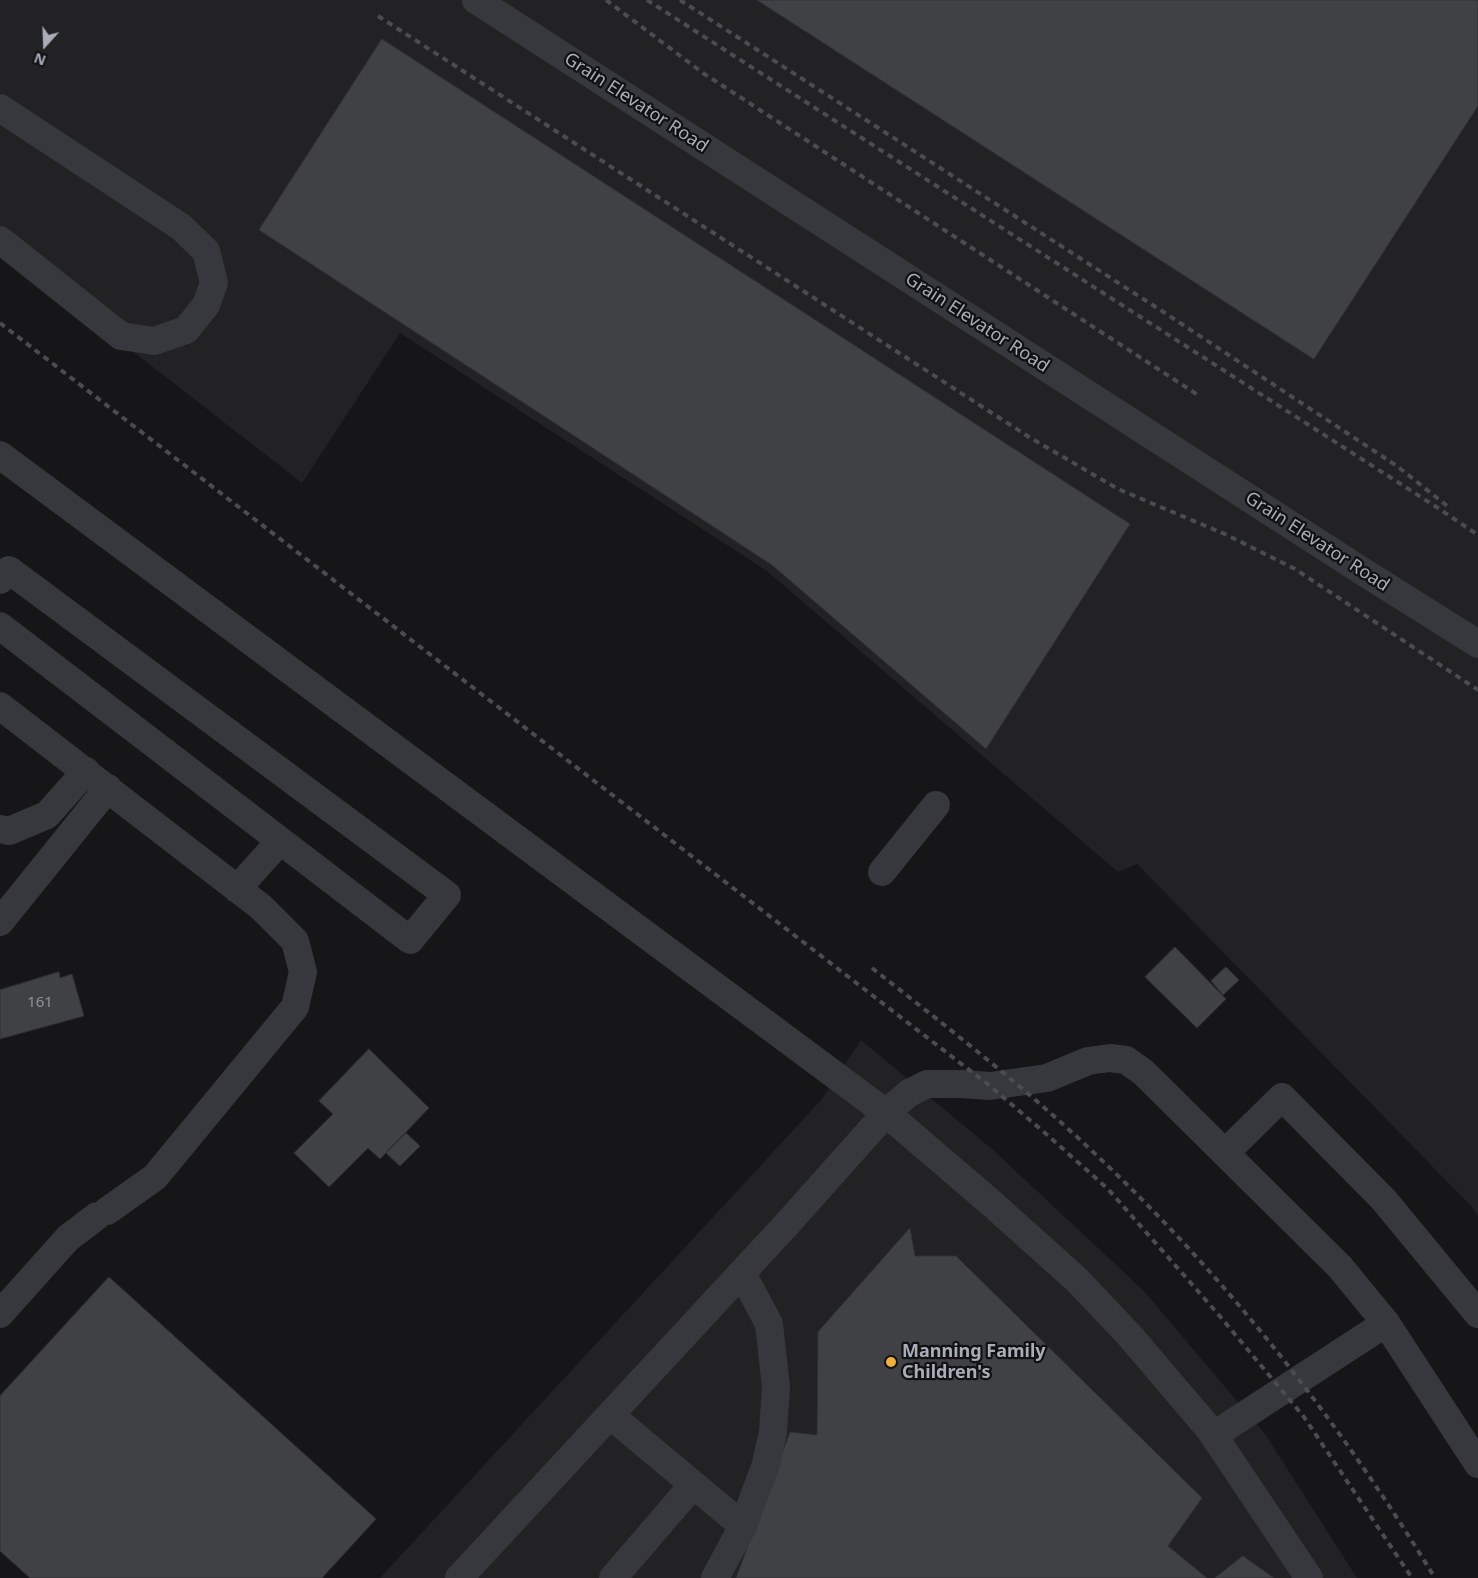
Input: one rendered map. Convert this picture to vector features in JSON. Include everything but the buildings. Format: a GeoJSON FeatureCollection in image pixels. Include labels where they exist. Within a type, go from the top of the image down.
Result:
{"type":"FeatureCollection","features":[{"type":"Feature","properties":{"kind":"street","name":"Grain Elevator Road"},"geometry":{"type":"LineString","coordinates":[[476,0],[1478,644]]}},
{"type":"Feature","properties":{"kind":"street"},"geometry":{"type":"LineString","coordinates":[[0,108],[181,227],[206,252],[214,283],[206,305],[186,330],[154,341],[121,336],[0,240]]}},
{"type":"Feature","properties":{"kind":"street"},"geometry":{"type":"LineString","coordinates":[[0,455],[886,1113],[990,1202],[1077,1280],[1130,1336],[1214,1435],[1306,1577]]}},
{"type":"Feature","properties":{"kind":"street"},"geometry":{"type":"LineString","coordinates":[[0,580],[9,570],[447,895],[410,940],[0,626]]}},
{"type":"Feature","properties":{"kind":"street"},"geometry":{"type":"LineString","coordinates":[[0,706],[261,907],[295,941],[303,972],[295,1007],[155,1177],[68,1238],[0,1314]]}},
{"type":"Feature","properties":{"kind":"street"},"geometry":{"type":"LineString","coordinates":[[0,829],[9,831],[47,815],[86,771]]}},
{"type":"Feature","properties":{"kind":"street"},"geometry":{"type":"LineString","coordinates":[[0,922],[108,788]]}},
{"type":"Feature","properties":{"kind":"street"},"geometry":{"type":"LineString","coordinates":[[882,872],[936,805]]}},
{"type":"Feature","properties":{"kind":"street"},"geometry":{"type":"LineString","coordinates":[[237,888],[280,841]]}},
{"type":"Feature","properties":{"kind":"street"},"geometry":{"type":"LineString","coordinates":[[459,1578],[787,1224],[886,1113],[909,1093],[927,1084],[990,1086],[1048,1078],[1088,1061],[1110,1058],[1126,1060],[1143,1072],[1340,1267],[1386,1323],[1478,1464]]}},
{"type":"Feature","properties":{"kind":"street"},"geometry":{"type":"LineString","coordinates":[[1225,1154],[1282,1097],[1384,1200],[1478,1314]]}},
{"type":"Feature","properties":{"kind":"street"},"geometry":{"type":"LineString","coordinates":[[716,1578],[743,1526],[766,1464],[774,1432],[776,1387],[769,1324],[742,1273]]}},
{"type":"Feature","properties":{"kind":"street"},"geometry":{"type":"LineString","coordinates":[[1214,1435],[1386,1323]]}},
{"type":"Feature","properties":{"kind":"street"},"geometry":{"type":"LineString","coordinates":[[610,1415],[743,1526]]}},
{"type":"Feature","properties":{"kind":"street"},"geometry":{"type":"LineString","coordinates":[[613,1578],[693,1485]]}},
{"type":"Feature","properties":{"kind":"shaded area"},"geometry":{"type":"Polygon","coordinates":[[[0,0],[1478,0],[1478,1216],[1472,1207],[1137,864],[1118,872],[767,571],[400,333],[302,483],[0,248],[0,0]]]}},
{"type":"Feature","properties":{"kind":"shaded area","name":"Manning Family Children's"},"geometry":{"type":"Polygon","coordinates":[[[861,1040],[992,1149],[1143,1290],[1265,1434],[1357,1578],[380,1578],[822,1099],[861,1040]]]}},
{"type":"Feature","properties":{"kind":"railway"},"geometry":{"type":"LineString","coordinates":[[606,0],[703,73],[1198,395]]}},
{"type":"Feature","properties":{"kind":"railway"},"geometry":{"type":"LineString","coordinates":[[647,0],[1478,535]]}},
{"type":"Feature","properties":{"kind":"railway"},"geometry":{"type":"LineString","coordinates":[[680,0],[1165,313],[1397,466],[1451,509]]}},
{"type":"Feature","properties":{"kind":"railway"},"geometry":{"type":"LineString","coordinates":[[378,16],[1029,437],[1118,489],[1227,535],[1295,569],[1478,690]]}},
{"type":"Feature","properties":{"kind":"railway"},"geometry":{"type":"LineString","coordinates":[[0,323],[990,1086],[1045,1133],[1108,1189],[1218,1314],[1304,1417],[1412,1578]]}},
{"type":"Feature","properties":{"kind":"railway"},"geometry":{"type":"LineString","coordinates":[[872,968],[1038,1102],[1141,1198],[1188,1248],[1234,1299],[1320,1407],[1360,1463],[1435,1578]]}},
{"type":"Feature","properties":{"kind":"place","name":"Manning Family Children's"},"geometry":{"type":"Point","coordinates":[891,1362]}}]}
